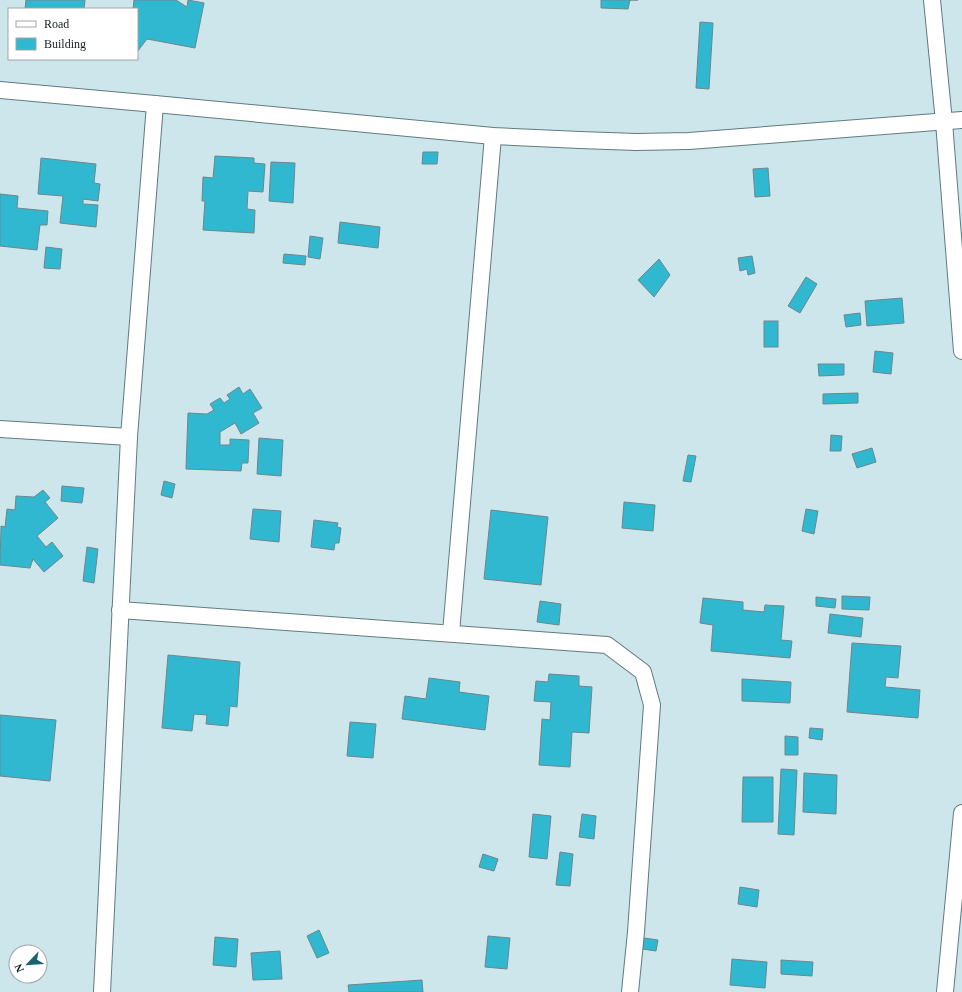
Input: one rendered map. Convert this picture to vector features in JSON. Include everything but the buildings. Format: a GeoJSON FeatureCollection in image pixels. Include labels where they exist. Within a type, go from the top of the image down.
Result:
{"type":"FeatureCollection","features":[{"type":"Feature","properties":{"kind":"street"},"geometry":{"type":"LineString","coordinates":[[932,0],[944,122],[962,351]]}},
{"type":"Feature","properties":{"kind":"street"},"geometry":{"type":"LineString","coordinates":[[0,90],[493,136],[601,141],[689,141],[962,120]]}},
{"type":"Feature","properties":{"kind":"street"},"geometry":{"type":"LineString","coordinates":[[102,992],[129,437],[155,104]]}},
{"type":"Feature","properties":{"kind":"street"},"geometry":{"type":"LineString","coordinates":[[451,633],[493,136]]}},
{"type":"Feature","properties":{"kind":"street"},"geometry":{"type":"LineString","coordinates":[[0,429],[129,437]]}},
{"type":"Feature","properties":{"kind":"street"},"geometry":{"type":"LineString","coordinates":[[120,610],[606,645],[643,672],[652,705],[636,932],[630,992]]}},
{"type":"Feature","properties":{"kind":"street"},"geometry":{"type":"LineString","coordinates":[[945,992],[962,813]]}}]}
